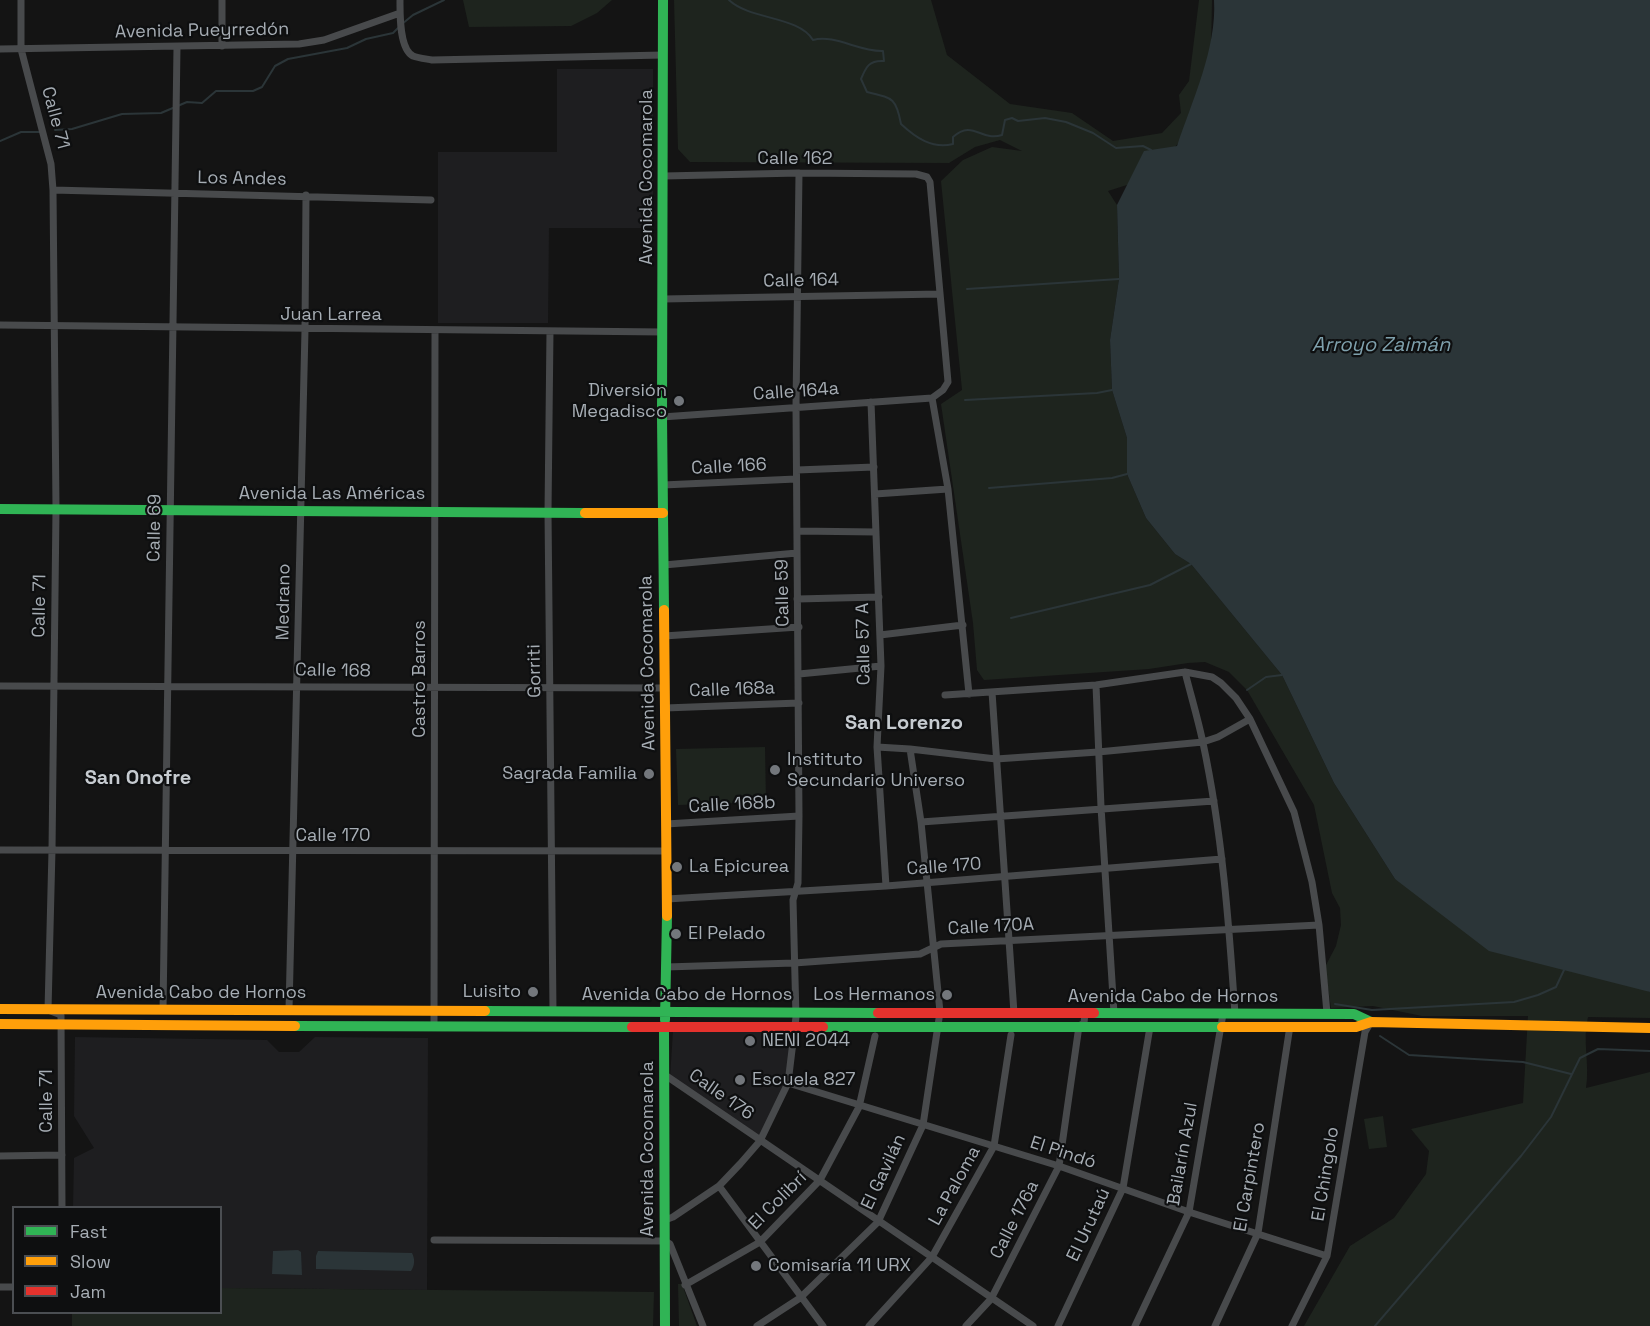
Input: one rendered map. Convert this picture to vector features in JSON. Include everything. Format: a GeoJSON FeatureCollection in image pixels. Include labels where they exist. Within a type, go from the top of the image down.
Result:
{"type":"FeatureCollection","features":[{"type":"Feature","properties":{"kind":"main road","name":"Avenida Cocomarola"},"geometry":{"type":"LineString","coordinates":[[663,0],[662,417],[667,899],[664,1026],[665,1326]]}},
{"type":"Feature","properties":{"kind":"main road","name":"Avenida Las Américas"},"geometry":{"type":"LineString","coordinates":[[0,509],[663,513]]}},
{"type":"Feature","properties":{"kind":"main road","name":"Avenida Cabo de Hornos"},"geometry":{"type":"LineString","coordinates":[[0,1009],[1327,1013],[1354,1014],[1371,1022]]}},
{"type":"Feature","properties":{"kind":"main road","name":"Avenida Cabo de Hornos"},"geometry":{"type":"LineString","coordinates":[[0,1024],[434,1027],[1356,1027],[1371,1022],[1650,1028]]}},
{"type":"Feature","properties":{"kind":"street","name":"Calle 71"},"geometry":{"type":"LineString","coordinates":[[21,0],[21,49],[51,164],[53,190],[56,509],[48,1010]]}},
{"type":"Feature","properties":{"kind":"street"},"geometry":{"type":"LineString","coordinates":[[222,0],[222,46]]}},
{"type":"Feature","properties":{"kind":"street"},"geometry":{"type":"LineString","coordinates":[[400,0],[400,28],[412,56],[441,62],[663,55]]}},
{"type":"Feature","properties":{"kind":"street","name":"Avenida Pueyrredón"},"geometry":{"type":"LineString","coordinates":[[0,49],[299,44],[324,40],[400,13]]}},
{"type":"Feature","properties":{"kind":"street","name":"Calle 69"},"geometry":{"type":"LineString","coordinates":[[163,1010],[177,47]]}},
{"type":"Feature","properties":{"kind":"street","name":"Calle 162"},"geometry":{"type":"LineString","coordinates":[[664,176],[799,173],[916,174],[927,177],[930,182],[940,294]]}},
{"type":"Feature","properties":{"kind":"street","name":"Calle 59"},"geometry":{"type":"LineString","coordinates":[[665,1220],[719,1186],[760,1141],[788,1083],[796,1012],[793,900],[798,883],[799,816],[796,406],[799,173]]}},
{"type":"Feature","properties":{"kind":"street","name":"Los Andes"},"geometry":{"type":"LineString","coordinates":[[53,190],[431,200]]}},
{"type":"Feature","properties":{"kind":"street","name":"Medrano"},"geometry":{"type":"LineString","coordinates":[[289,1010],[305,330],[306,195]]}},
{"type":"Feature","properties":{"kind":"street"},"geometry":{"type":"LineString","coordinates":[[940,294],[948,382],[943,390],[932,398],[948,489],[969,694]]}},
{"type":"Feature","properties":{"kind":"street","name":"Calle 164"},"geometry":{"type":"LineString","coordinates":[[663,298],[940,294]]}},
{"type":"Feature","properties":{"kind":"street","name":"Juan Larrea"},"geometry":{"type":"LineString","coordinates":[[0,326],[663,332]]}},
{"type":"Feature","properties":{"kind":"street","name":"Castro Barros"},"geometry":{"type":"LineString","coordinates":[[434,1027],[435,331]]}},
{"type":"Feature","properties":{"kind":"street","name":"Gorriti"},"geometry":{"type":"LineString","coordinates":[[550,331],[548,512],[553,1011]]}},
{"type":"Feature","properties":{"kind":"street","name":"Calle 164a"},"geometry":{"type":"LineString","coordinates":[[662,417],[932,398]]}},
{"type":"Feature","properties":{"kind":"street","name":"Calle 57 A"},"geometry":{"type":"LineString","coordinates":[[871,402],[881,666],[877,747],[886,886]]}},
{"type":"Feature","properties":{"kind":"street"},"geometry":{"type":"LineString","coordinates":[[797,470],[874,467]]}},
{"type":"Feature","properties":{"kind":"street","name":"Calle 166"},"geometry":{"type":"LineString","coordinates":[[663,485],[796,479]]}},
{"type":"Feature","properties":{"kind":"street"},"geometry":{"type":"LineString","coordinates":[[875,494],[948,489]]}},
{"type":"Feature","properties":{"kind":"street"},"geometry":{"type":"LineString","coordinates":[[797,531],[876,532]]}},
{"type":"Feature","properties":{"kind":"street"},"geometry":{"type":"LineString","coordinates":[[664,565],[797,553]]}},
{"type":"Feature","properties":{"kind":"street"},"geometry":{"type":"LineString","coordinates":[[797,599],[879,597]]}},
{"type":"Feature","properties":{"kind":"street"},"geometry":{"type":"LineString","coordinates":[[880,635],[963,625]]}},
{"type":"Feature","properties":{"kind":"street"},"geometry":{"type":"LineString","coordinates":[[664,636],[799,627]]}},
{"type":"Feature","properties":{"kind":"street"},"geometry":{"type":"LineString","coordinates":[[799,674],[881,666]]}},
{"type":"Feature","properties":{"kind":"street"},"geometry":{"type":"LineString","coordinates":[[945,695],[1096,685],[1185,672],[1212,677],[1221,683],[1236,698],[1250,719],[1294,812],[1312,882],[1319,924],[1327,1013]]}},
{"type":"Feature","properties":{"kind":"street"},"geometry":{"type":"LineString","coordinates":[[1185,672],[1203,742],[1214,801],[1229,929],[1235,1014]]}},
{"type":"Feature","properties":{"kind":"street"},"geometry":{"type":"LineString","coordinates":[[1096,685],[1104,870],[1114,1013]]}},
{"type":"Feature","properties":{"kind":"street","name":"Calle 168"},"geometry":{"type":"LineString","coordinates":[[0,686],[665,687]]}},
{"type":"Feature","properties":{"kind":"street"},"geometry":{"type":"LineString","coordinates":[[992,692],[1014,1013]]}},
{"type":"Feature","properties":{"kind":"street","name":"Calle 168a"},"geometry":{"type":"LineString","coordinates":[[665,708],[799,703]]}},
{"type":"Feature","properties":{"kind":"street"},"geometry":{"type":"LineString","coordinates":[[877,747],[910,748],[996,759],[1098,752],[1203,742],[1218,737],[1250,719]]}},
{"type":"Feature","properties":{"kind":"street","name":"El Gavilán"},"geometry":{"type":"LineString","coordinates":[[757,1326],[800,1298],[878,1222],[923,1125],[940,1012],[921,822],[910,748]]}},
{"type":"Feature","properties":{"kind":"street"},"geometry":{"type":"LineString","coordinates":[[921,822],[1101,807],[1214,801]]}},
{"type":"Feature","properties":{"kind":"street","name":"Calle 168b"},"geometry":{"type":"LineString","coordinates":[[666,824],[799,816]]}},
{"type":"Feature","properties":{"kind":"street","name":"Calle 170"},"geometry":{"type":"LineString","coordinates":[[0,850],[666,851]]}},
{"type":"Feature","properties":{"kind":"street","name":"Calle 170"},"geometry":{"type":"LineString","coordinates":[[667,899],[886,886],[1222,860]]}},
{"type":"Feature","properties":{"kind":"street","name":"Calle 170A"},"geometry":{"type":"LineString","coordinates":[[666,967],[794,963],[920,954],[941,944],[1109,937],[1319,924]]}},
{"type":"Feature","properties":{"kind":"street"},"geometry":{"type":"LineString","coordinates":[[48,1010],[62,1015],[61,1024]]}},
{"type":"Feature","properties":{"kind":"street","name":"Calle 176a"},"geometry":{"type":"LineString","coordinates":[[966,1326],[991,1299],[1059,1166],[1079,1026],[1084,1023],[1085,1013]]}},
{"type":"Feature","properties":{"kind":"street","name":"Bailarín Azul"},"geometry":{"type":"LineString","coordinates":[[1135,1326],[1189,1212],[1223,1014]]}},
{"type":"Feature","properties":{"kind":"street","name":"El Chingolo"},"geometry":{"type":"LineString","coordinates":[[1292,1326],[1328,1256],[1365,1032],[1371,1022]]}},
{"type":"Feature","properties":{"kind":"street","name":"Calle 71"},"geometry":{"type":"LineString","coordinates":[[61,1024],[62,1206]]}},
{"type":"Feature","properties":{"kind":"street","name":"El Carpintero"},"geometry":{"type":"LineString","coordinates":[[1215,1326],[1258,1233],[1290,1026]]}},
{"type":"Feature","properties":{"kind":"street","name":"El Urutaú"},"geometry":{"type":"LineString","coordinates":[[1058,1326],[1123,1188],[1150,1027]]}},
{"type":"Feature","properties":{"kind":"street","name":"La Paloma"},"geometry":{"type":"LineString","coordinates":[[869,1326],[932,1257],[994,1146],[1011,1035]]}},
{"type":"Feature","properties":{"kind":"street","name":"El Colibrí"},"geometry":{"type":"LineString","coordinates":[[685,1285],[760,1242],[820,1180],[859,1107],[875,1036]]}},
{"type":"Feature","properties":{"kind":"street","name":"Calle 176"},"geometry":{"type":"LineString","coordinates":[[664,1075],[1033,1326]]}},
{"type":"Feature","properties":{"kind":"street","name":"El Pindó"},"geometry":{"type":"LineString","coordinates":[[788,1083],[859,1107],[1059,1166],[1189,1212],[1328,1256]]}},
{"type":"Feature","properties":{"kind":"street"},"geometry":{"type":"LineString","coordinates":[[0,1156],[62,1155]]}},
{"type":"Feature","properties":{"kind":"street"},"geometry":{"type":"LineString","coordinates":[[719,1186],[823,1326]]}},
{"type":"Feature","properties":{"kind":"street"},"geometry":{"type":"LineString","coordinates":[[434,1240],[665,1241],[670,1244],[703,1326]]}},
{"type":"Feature","properties":{"kind":"shaded area"},"geometry":{"type":"Polygon","coordinates":[[[463,0],[612,0],[597,13],[571,26],[469,27],[463,0]]]}},
{"type":"Feature","properties":{"kind":"shaded area"},"geometry":{"type":"Polygon","coordinates":[[[674,0],[931,0],[947,55],[1010,104],[1072,113],[1113,141],[1162,133],[1181,113],[1179,95],[1189,81],[1199,0],[1212,0],[1210,102],[1152,177],[1108,191],[1117,205],[1119,279],[1110,340],[1112,390],[1127,438],[1127,474],[1146,518],[1175,554],[1191,564],[1282,675],[1334,783],[1395,879],[1650,992],[1650,1018],[1588,1017],[1586,1088],[1650,1072],[1650,1326],[1304,1326],[1350,1246],[1394,1218],[1426,1174],[1429,1151],[1411,1129],[1523,1103],[1528,1016],[1422,1016],[1373,1006],[1331,1008],[1325,967],[1336,946],[1341,925],[1340,908],[1332,893],[1314,805],[1247,690],[1229,672],[1205,662],[1149,669],[984,680],[977,670],[973,623],[941,404],[962,390],[941,181],[963,160],[992,147],[1022,151],[1000,140],[975,147],[949,163],[690,162],[678,149],[674,0]]]}},
{"type":"Feature","properties":{"kind":"shaded area"},"geometry":{"type":"Polygon","coordinates":[[[557,69],[653,69],[653,228],[549,228],[548,323],[438,323],[438,152],[557,152],[557,69]]]}},
{"type":"Feature","properties":{"kind":"shaded area"},"geometry":{"type":"Polygon","coordinates":[[[765,747],[766,802],[678,805],[676,749],[765,747]]]}},
{"type":"Feature","properties":{"kind":"shaded area"},"geometry":{"type":"Polygon","coordinates":[[[673,1031],[794,1032],[785,1084],[760,1141],[670,1078],[673,1031]]]}},
{"type":"Feature","properties":{"kind":"shaded area"},"geometry":{"type":"Polygon","coordinates":[[[75,1037],[267,1040],[279,1052],[299,1052],[315,1037],[428,1038],[427,1290],[222,1288],[222,1206],[73,1206],[74,1158],[94,1148],[74,1116],[75,1037]]]}},
{"type":"Feature","properties":{"kind":"shaded area"},"geometry":{"type":"Polygon","coordinates":[[[1383,1116],[1387,1147],[1369,1149],[1364,1119],[1383,1116]]]}},
{"type":"Feature","properties":{"kind":"shaded area"},"geometry":{"type":"Polygon","coordinates":[[[678,1284],[682,1284],[697,1326],[679,1326],[678,1284]]]}},
{"type":"Feature","properties":{"kind":"shaded area"},"geometry":{"type":"Polygon","coordinates":[[[222,1288],[654,1292],[653,1326],[72,1326],[72,1314],[222,1314],[222,1288]]]}},
{"type":"Feature","properties":{"kind":"water","name":"Arroyo Zaimán"},"geometry":{"type":"Polygon","coordinates":[[[1214,0],[1650,0],[1650,992],[1489,951],[1395,879],[1334,783],[1282,675],[1191,564],[1175,554],[1146,518],[1127,474],[1127,438],[1112,390],[1110,340],[1119,279],[1117,205],[1144,151],[1177,146],[1208,55],[1212,37],[1214,0]]]}},
{"type":"Feature","properties":{"kind":"water"},"geometry":{"type":"Polygon","coordinates":[[[298,1250],[301,1252],[302,1275],[272,1274],[273,1251],[298,1250]]]}},
{"type":"Feature","properties":{"kind":"water"},"geometry":{"type":"Polygon","coordinates":[[[318,1251],[412,1253],[414,1264],[411,1271],[316,1269],[318,1251]]]}},
{"type":"Feature","properties":{"kind":"waterway"},"geometry":{"type":"LineString","coordinates":[[402,24],[413,15],[444,0]]}},
{"type":"Feature","properties":{"kind":"waterway"},"geometry":{"type":"LineString","coordinates":[[729,0],[749,11],[797,26],[813,40],[830,39],[865,49],[883,51],[884,61],[869,65],[861,79],[867,92],[892,100],[897,108],[901,124],[912,134],[931,144],[953,144],[953,137],[966,130],[988,136],[1002,135],[1005,120],[1012,118],[1018,121],[1045,118],[1066,122],[1093,133],[1116,148],[1143,146],[1151,150]]}},
{"type":"Feature","properties":{"kind":"waterway"},"geometry":{"type":"LineString","coordinates":[[55,130],[72,129],[122,114],[161,113],[187,102],[202,103],[216,91],[253,91],[262,87],[275,66],[288,59],[347,48],[366,39],[393,33],[398,28]]}},
{"type":"Feature","properties":{"kind":"waterway"},"geometry":{"type":"LineString","coordinates":[[0,141],[21,132],[40,132]]}},
{"type":"Feature","properties":{"kind":"waterway"},"geometry":{"type":"LineString","coordinates":[[967,289],[1119,279]]}},
{"type":"Feature","properties":{"kind":"waterway"},"geometry":{"type":"LineString","coordinates":[[965,400],[1097,393],[1112,390]]}},
{"type":"Feature","properties":{"kind":"waterway"},"geometry":{"type":"LineString","coordinates":[[989,488],[1112,478],[1127,474]]}},
{"type":"Feature","properties":{"kind":"waterway"},"geometry":{"type":"LineString","coordinates":[[1011,618],[1150,585],[1191,564]]}},
{"type":"Feature","properties":{"kind":"waterway"},"geometry":{"type":"LineString","coordinates":[[1247,690],[1266,677],[1282,675]]}},
{"type":"Feature","properties":{"kind":"waterway"},"geometry":{"type":"LineString","coordinates":[[1335,1004],[1372,1010],[1514,1002],[1556,987],[1564,970]]}},
{"type":"Feature","properties":{"kind":"waterway"},"geometry":{"type":"LineString","coordinates":[[1380,1036],[1409,1055],[1523,1062],[1571,1074]]}},
{"type":"Feature","properties":{"kind":"waterway"},"geometry":{"type":"LineString","coordinates":[[1375,1326],[1521,1156],[1551,1117],[1580,1058],[1598,1049],[1650,1051]]}},
{"type":"Feature","properties":{"kind":"traffic: fast"},"geometry":{"type":"LineString","coordinates":[[663,0],[664,610]]}},
{"type":"Feature","properties":{"kind":"traffic: fast"},"geometry":{"type":"LineString","coordinates":[[0,509],[585,513]]}},
{"type":"Feature","properties":{"kind":"traffic: fast"},"geometry":{"type":"LineString","coordinates":[[665,1020],[667,916]]}},
{"type":"Feature","properties":{"kind":"traffic: fast"},"geometry":{"type":"LineString","coordinates":[[485,1011],[878,1013]]}},
{"type":"Feature","properties":{"kind":"traffic: fast"},"geometry":{"type":"LineString","coordinates":[[1094,1013],[1354,1014],[1371,1022]]}},
{"type":"Feature","properties":{"kind":"traffic: fast"},"geometry":{"type":"LineString","coordinates":[[295,1026],[632,1027]]}},
{"type":"Feature","properties":{"kind":"traffic: fast"},"geometry":{"type":"LineString","coordinates":[[664,1026],[665,1326]]}},
{"type":"Feature","properties":{"kind":"traffic: fast"},"geometry":{"type":"LineString","coordinates":[[823,1027],[1222,1027]]}},
{"type":"Feature","properties":{"kind":"traffic: slow"},"geometry":{"type":"LineString","coordinates":[[585,513],[663,513]]}},
{"type":"Feature","properties":{"kind":"traffic: slow"},"geometry":{"type":"LineString","coordinates":[[664,610],[667,916]]}},
{"type":"Feature","properties":{"kind":"traffic: slow"},"geometry":{"type":"LineString","coordinates":[[0,1009],[485,1011]]}},
{"type":"Feature","properties":{"kind":"traffic: slow"},"geometry":{"type":"LineString","coordinates":[[1222,1027],[1356,1027],[1371,1022],[1650,1028]]}},
{"type":"Feature","properties":{"kind":"traffic: slow"},"geometry":{"type":"LineString","coordinates":[[0,1024],[295,1026]]}},
{"type":"Feature","properties":{"kind":"traffic: jam"},"geometry":{"type":"LineString","coordinates":[[878,1013],[1094,1013]]}},
{"type":"Feature","properties":{"kind":"traffic: jam"},"geometry":{"type":"LineString","coordinates":[[632,1027],[823,1027]]}},
{"type":"Feature","properties":{"kind":"place","name":"Diversión Megadisco"},"geometry":{"type":"Point","coordinates":[679,401]}},
{"type":"Feature","properties":{"kind":"place","name":"Instituto Secundario Universo"},"geometry":{"type":"Point","coordinates":[775,770]}},
{"type":"Feature","properties":{"kind":"place","name":"Sagrada Familia"},"geometry":{"type":"Point","coordinates":[649,774]}},
{"type":"Feature","properties":{"kind":"place","name":"La Epicurea"},"geometry":{"type":"Point","coordinates":[677,867]}},
{"type":"Feature","properties":{"kind":"place","name":"El Pelado"},"geometry":{"type":"Point","coordinates":[676,934]}},
{"type":"Feature","properties":{"kind":"place","name":"Luisito"},"geometry":{"type":"Point","coordinates":[533,992]}},
{"type":"Feature","properties":{"kind":"place","name":"Los Hermanos"},"geometry":{"type":"Point","coordinates":[947,995]}},
{"type":"Feature","properties":{"kind":"place","name":"NENI 2044"},"geometry":{"type":"Point","coordinates":[750,1041]}},
{"type":"Feature","properties":{"kind":"place","name":"Escuela 827"},"geometry":{"type":"Point","coordinates":[740,1080]}},
{"type":"Feature","properties":{"kind":"place","name":"Comisaría 11 URX"},"geometry":{"type":"Point","coordinates":[756,1266]}},
{"type":"Feature","properties":{"kind":"district","name":"San Lorenzo"},"geometry":{"type":"Point","coordinates":[904,724]}},
{"type":"Feature","properties":{"kind":"district","name":"San Onofre"},"geometry":{"type":"Point","coordinates":[138,779]}}]}
